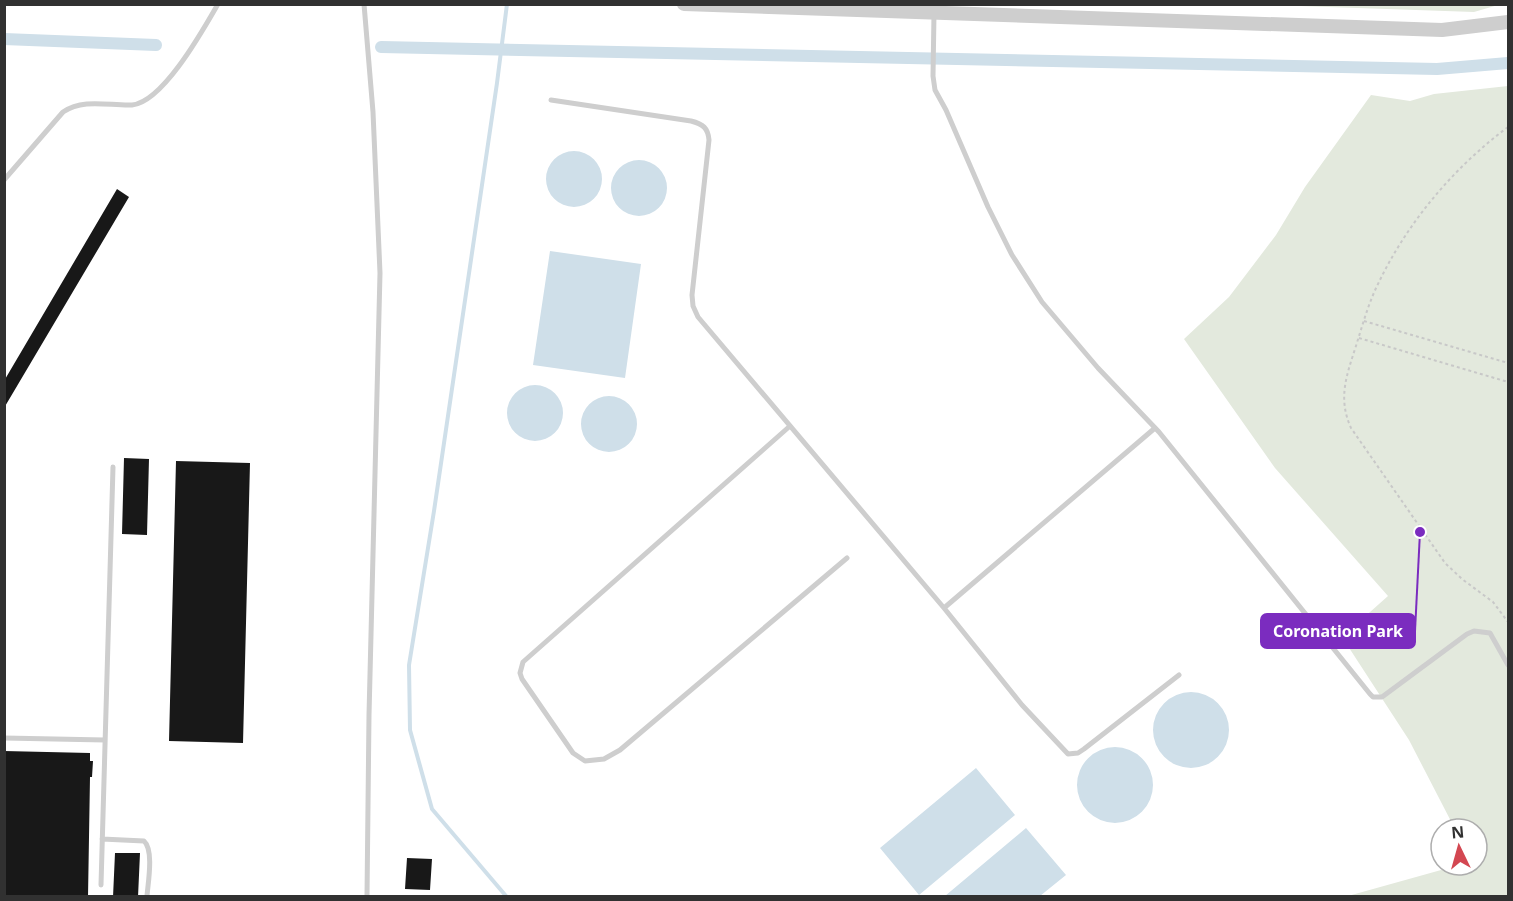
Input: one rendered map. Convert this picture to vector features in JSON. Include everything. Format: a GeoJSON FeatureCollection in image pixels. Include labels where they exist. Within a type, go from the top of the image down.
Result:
{"type":"FeatureCollection","features":[{"type":"Feature","properties":{"kind":"street"},"geometry":{"type":"LineString","coordinates":[[684,4],[934,13],[976,10],[1442,30],[1509,22]]}},
{"type":"Feature","properties":{"kind":"lane"},"geometry":{"type":"LineString","coordinates":[[4,180],[63,112],[70,108],[88,104],[136,104],[149,98],[187,57],[218,4]]}},
{"type":"Feature","properties":{"kind":"lane"},"geometry":{"type":"LineString","coordinates":[[364,4],[373,112],[380,273],[367,897]]}},
{"type":"Feature","properties":{"kind":"lane"},"geometry":{"type":"LineString","coordinates":[[934,13],[933,76],[935,90],[1012,255],[1042,302],[1098,368],[1155,428],[1373,697],[1382,698],[1474,631],[1490,633],[1509,665]]}},
{"type":"Feature","properties":{"kind":"lane"},"geometry":{"type":"LineString","coordinates":[[551,100],[691,121],[704,126],[709,140],[692,295],[693,306],[698,317],[944,608],[1022,705],[1068,754],[1084,749],[1179,675]]}},
{"type":"Feature","properties":{"kind":"lane"},"geometry":{"type":"LineString","coordinates":[[790,426],[523,662],[520,673],[522,679],[573,753],[585,761],[604,759],[620,750],[847,558]]}},
{"type":"Feature","properties":{"kind":"lane"},"geometry":{"type":"LineString","coordinates":[[944,608],[1155,428]]}},
{"type":"Feature","properties":{"kind":"lane"},"geometry":{"type":"LineString","coordinates":[[101,885],[113,467]]}},
{"type":"Feature","properties":{"kind":"lane"},"geometry":{"type":"LineString","coordinates":[[4,738],[105,740]]}},
{"type":"Feature","properties":{"kind":"lane"},"geometry":{"type":"LineString","coordinates":[[102,839],[147,843],[149,851],[147,897]]}},
{"type":"Feature","properties":{"kind":"path"},"geometry":{"type":"LineString","coordinates":[[1509,127],[1469,158],[1440,189],[1403,240],[1378,284],[1363,321],[1343,395],[1346,417],[1351,428],[1445,563],[1493,602],[1509,622]]}},
{"type":"Feature","properties":{"kind":"path"},"geometry":{"type":"LineString","coordinates":[[1363,321],[1509,363]]}},
{"type":"Feature","properties":{"kind":"path"},"geometry":{"type":"LineString","coordinates":[[1359,338],[1509,382]]}},
{"type":"Feature","properties":{"kind":"shaded area"},"geometry":{"type":"Polygon","coordinates":[[[1498,4],[1474,12],[1270,5],[1498,4]]]}},
{"type":"Feature","properties":{"kind":"shaded area"},"geometry":{"type":"Polygon","coordinates":[[[1508,86],[1508,896],[1348,896],[1429,873],[1429,877],[1489,877],[1489,817],[1449,817],[1409,740],[1342,637],[1388,596],[1275,468],[1184,339],[1229,297],[1276,235],[1305,187],[1371,95],[1410,101],[1434,94],[1508,86]]]}},
{"type":"Feature","properties":{"kind":"shaded area"},"geometry":{"type":"Polygon","coordinates":[[[574,151],[585,153],[594,159],[600,168],[602,179],[600,190],[594,199],[585,205],[574,207],[563,205],[554,199],[548,190],[546,179],[548,168],[554,159],[563,153],[574,151]]]}},
{"type":"Feature","properties":{"kind":"shaded area"},"geometry":{"type":"Polygon","coordinates":[[[639,160],[650,162],[659,168],[665,177],[667,188],[665,199],[659,208],[650,214],[639,216],[628,214],[619,208],[613,199],[611,188],[613,177],[619,168],[628,162],[639,160]]]}},
{"type":"Feature","properties":{"kind":"shaded area"},"geometry":{"type":"Polygon","coordinates":[[[550,251],[641,264],[625,378],[533,365],[550,251]]]}},
{"type":"Feature","properties":{"kind":"shaded area"},"geometry":{"type":"Polygon","coordinates":[[[535,385],[546,387],[555,393],[561,402],[563,413],[561,424],[555,433],[546,439],[535,441],[524,439],[515,433],[509,424],[507,413],[509,402],[515,393],[524,387],[535,385]]]}},
{"type":"Feature","properties":{"kind":"shaded area"},"geometry":{"type":"Polygon","coordinates":[[[609,396],[620,398],[629,404],[635,413],[637,424],[635,435],[629,444],[620,450],[609,452],[598,450],[589,444],[583,435],[581,424],[583,413],[589,404],[598,398],[609,396]]]}},
{"type":"Feature","properties":{"kind":"shaded area"},"geometry":{"type":"Polygon","coordinates":[[[1191,692],[1205,695],[1218,703],[1226,716],[1229,730],[1226,744],[1218,757],[1205,765],[1191,768],[1177,765],[1164,757],[1156,744],[1153,730],[1156,716],[1164,703],[1177,695],[1191,692]]]}},
{"type":"Feature","properties":{"kind":"shaded area"},"geometry":{"type":"Polygon","coordinates":[[[1115,747],[1129,750],[1142,758],[1150,771],[1153,785],[1150,799],[1142,812],[1129,820],[1115,823],[1101,820],[1088,812],[1080,799],[1077,785],[1080,771],[1088,758],[1101,750],[1115,747]]]}},
{"type":"Feature","properties":{"kind":"shaded area"},"geometry":{"type":"Polygon","coordinates":[[[976,768],[1015,815],[919,895],[880,848],[976,768]]]}},
{"type":"Feature","properties":{"kind":"shaded area"},"geometry":{"type":"Polygon","coordinates":[[[1026,828],[1066,875],[1040,896],[945,896],[1026,828]]]}},
{"type":"Feature","properties":{"kind":"building"},"geometry":{"type":"Polygon","coordinates":[[[117,189],[129,197],[4,408],[4,381],[117,189]]]}},
{"type":"Feature","properties":{"kind":"building"},"geometry":{"type":"Polygon","coordinates":[[[124,458],[149,459],[147,535],[122,534],[124,458]]]}},
{"type":"Feature","properties":{"kind":"building"},"geometry":{"type":"Polygon","coordinates":[[[176,461],[250,463],[243,743],[169,741],[176,461]]]}},
{"type":"Feature","properties":{"kind":"building"},"geometry":{"type":"Polygon","coordinates":[[[4,751],[90,753],[90,761],[93,761],[92,777],[90,777],[88,897],[4,897],[4,751]]]}},
{"type":"Feature","properties":{"kind":"building"},"geometry":{"type":"Polygon","coordinates":[[[115,853],[140,853],[138,897],[113,897],[115,853]]]}},
{"type":"Feature","properties":{"kind":"building"},"geometry":{"type":"Polygon","coordinates":[[[407,858],[432,859],[430,890],[405,889],[407,858]]]}},
{"type":"Feature","properties":{"kind":"waterway"},"geometry":{"type":"LineString","coordinates":[[506,896],[432,809],[410,730],[409,665],[434,511],[507,4]]}},
{"type":"Feature","properties":{"kind":"waterway"},"geometry":{"type":"LineString","coordinates":[[4,39],[156,45]]}},
{"type":"Feature","properties":{"kind":"waterway"},"geometry":{"type":"LineString","coordinates":[[381,47],[1437,69],[1508,63]]}},
{"type":"Feature","properties":{"kind":"place","name":"Coronation Park"},"geometry":{"type":"Point","coordinates":[1420,532]}}]}
